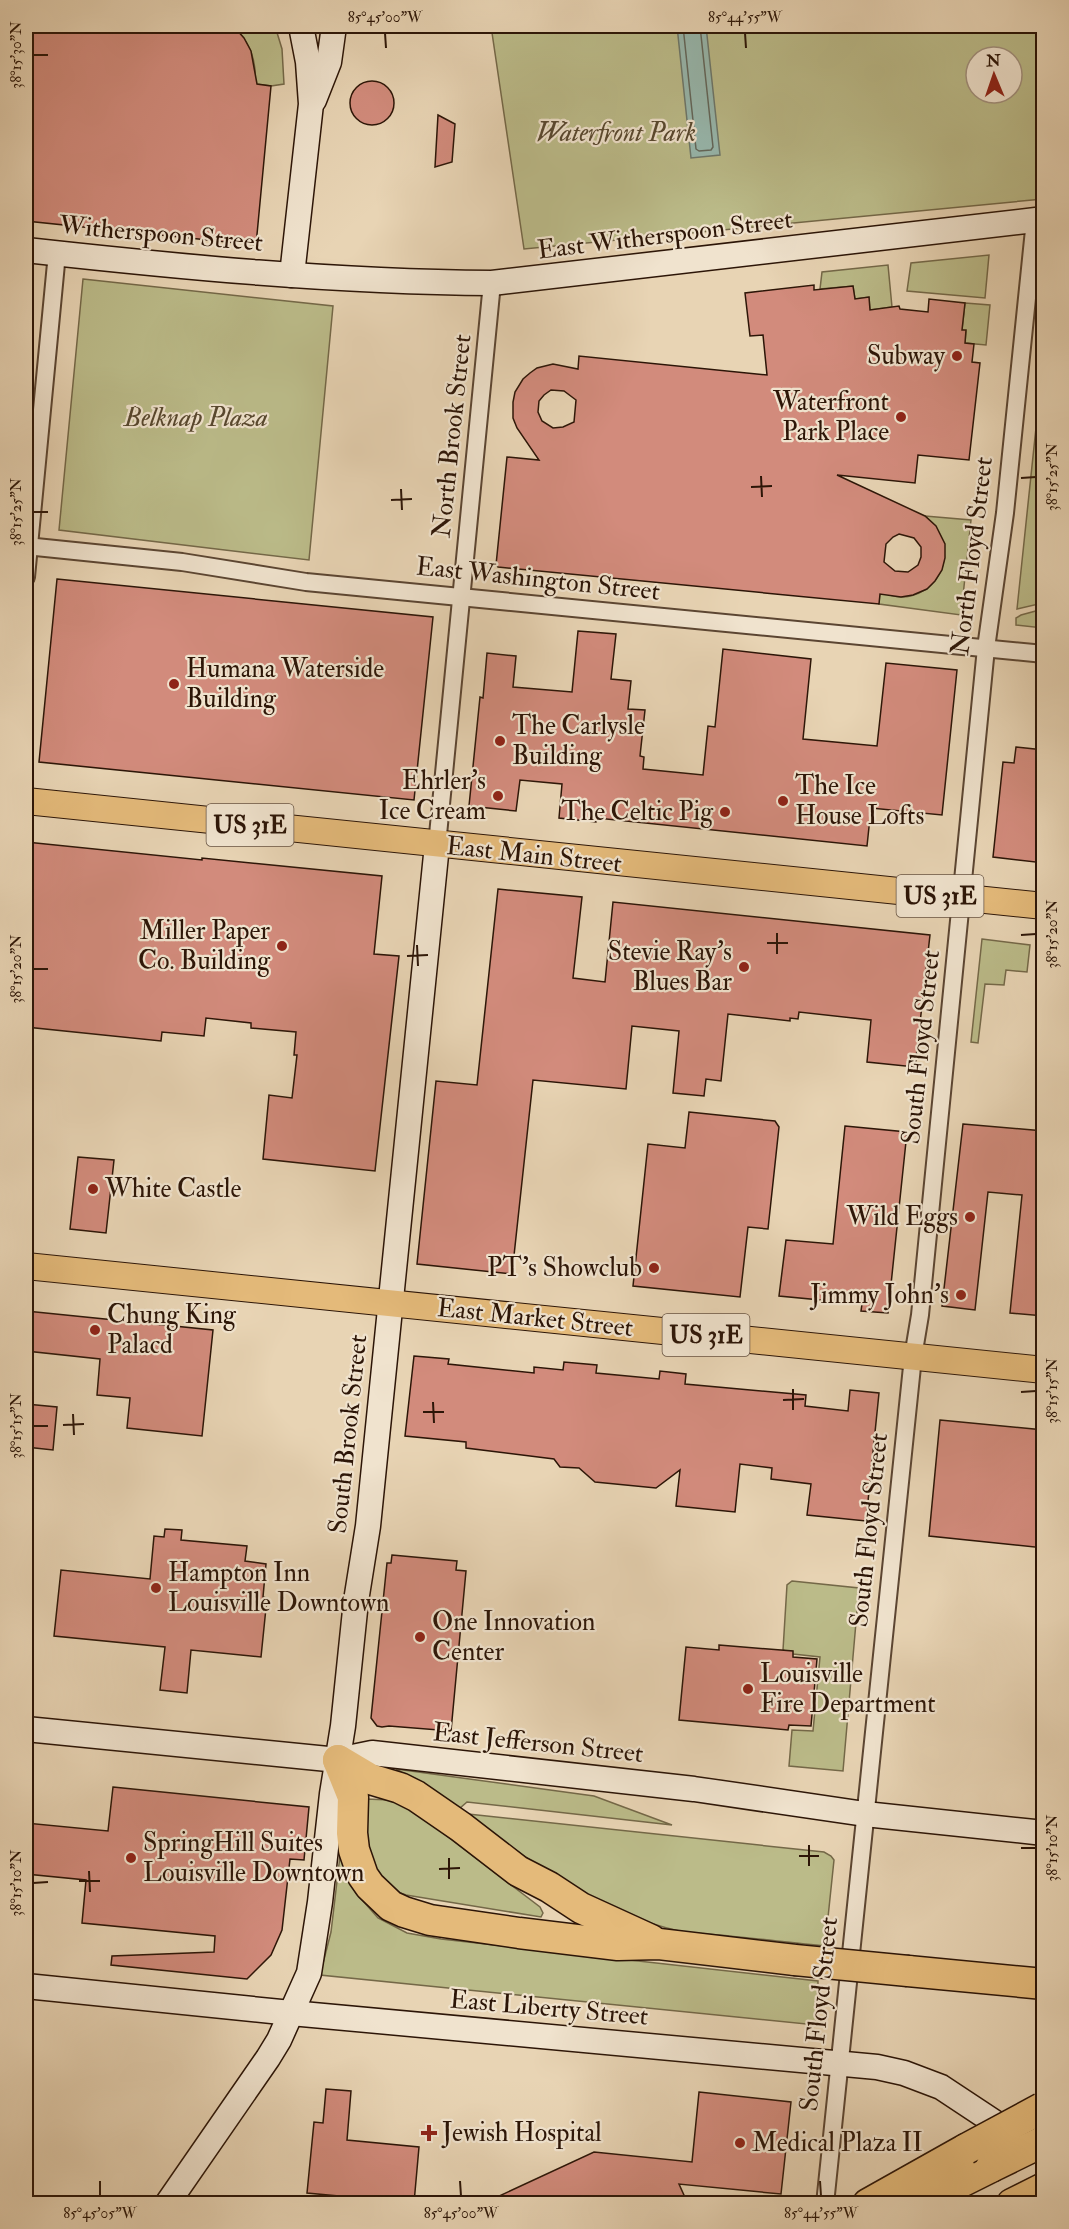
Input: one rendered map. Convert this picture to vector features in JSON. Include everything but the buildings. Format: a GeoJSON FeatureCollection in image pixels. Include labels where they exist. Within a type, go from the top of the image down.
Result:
{"type":"FeatureCollection","features":[{"type":"Feature","properties":{"kind":"highway"},"geometry":{"type":"LineString","coordinates":[[338,1760],[370,1779],[400,1788],[416,1796],[518,1871],[549,1887],[581,1908],[659,1944]]}},
{"type":"Feature","properties":{"kind":"highway"},"geometry":{"type":"LineString","coordinates":[[338,1760],[353,1797],[352,1833],[359,1866],[370,1886],[391,1906],[430,1920],[618,1945],[659,1944],[795,1960],[1044,1984]]}},
{"type":"Feature","properties":{"kind":"highway"},"geometry":{"type":"LineString","coordinates":[[868,2204],[1043,2108]]}},
{"type":"Feature","properties":{"kind":"highway"},"geometry":{"type":"LineString","coordinates":[[917,2204],[1044,2141]]}},
{"type":"Feature","properties":{"kind":"main road","name":"East Main Street"},"geometry":{"type":"LineString","coordinates":[[26,801],[1044,906]]}},
{"type":"Feature","properties":{"kind":"main road","name":"East Market Street"},"geometry":{"type":"LineString","coordinates":[[26,1266],[1044,1370]]}},
{"type":"Feature","properties":{"kind":"street"},"geometry":{"type":"LineString","coordinates":[[292,274],[311,104],[308,62],[301,26]]}},
{"type":"Feature","properties":{"kind":"street"},"geometry":{"type":"LineString","coordinates":[[311,104],[329,62],[334,26]]}},
{"type":"Feature","properties":{"kind":"street","name":"East Witherspoon Street"},"geometry":{"type":"LineString","coordinates":[[292,274],[492,283],[1039,219]]}},
{"type":"Feature","properties":{"kind":"street","name":"North Floyd Street"},"geometry":{"type":"LineString","coordinates":[[962,898],[986,648],[1005,513],[1039,219]]}},
{"type":"Feature","properties":{"kind":"street","name":"Witherspoon Street"},"geometry":{"type":"LineString","coordinates":[[26,250],[292,274]]}},
{"type":"Feature","properties":{"kind":"street"},"geometry":{"type":"LineString","coordinates":[[26,577],[27,546],[57,253]]}},
{"type":"Feature","properties":{"kind":"street","name":"North Brook Street"},"geometry":{"type":"LineString","coordinates":[[437,845],[492,283]]}},
{"type":"Feature","properties":{"kind":"street","name":"East Washington Street"},"geometry":{"type":"LineString","coordinates":[[27,546],[182,562],[306,582],[1044,654]]}},
{"type":"Feature","properties":{"kind":"street","name":"South Brook Street"},"geometry":{"type":"LineString","coordinates":[[167,2204],[268,2058],[309,1973],[338,1760],[356,1600],[368,1526],[437,845]]}},
{"type":"Feature","properties":{"kind":"street","name":"South Floyd Street"},"geometry":{"type":"LineString","coordinates":[[825,2204],[962,898]]}},
{"type":"Feature","properties":{"kind":"street","name":"East Jefferson Street"},"geometry":{"type":"LineString","coordinates":[[26,1729],[338,1760],[372,1753],[694,1789],[866,1814],[1044,1833]]}},
{"type":"Feature","properties":{"kind":"street","name":"East Liberty Street"},"geometry":{"type":"LineString","coordinates":[[26,1986],[877,2067],[904,2073],[941,2087],[1044,2156]]}},
{"type":"Feature","properties":{"kind":"green space"},"geometry":{"type":"Polygon","coordinates":[[[233,26],[275,26],[282,49],[284,84],[271,86],[255,84],[255,67],[251,52],[233,26]]]}},
{"type":"Feature","properties":{"kind":"green space","name":"Waterfront Park"},"geometry":{"type":"Polygon","coordinates":[[[491,26],[1043,26],[1043,199],[524,249],[491,26]]]}},
{"type":"Feature","properties":{"kind":"green space"},"geometry":{"type":"Polygon","coordinates":[[[989,255],[985,298],[907,291],[911,263],[989,255]]]}},
{"type":"Feature","properties":{"kind":"green space"},"geometry":{"type":"Polygon","coordinates":[[[888,265],[892,307],[870,310],[869,297],[855,299],[853,286],[820,289],[822,272],[888,265]]]}},
{"type":"Feature","properties":{"kind":"green space","name":"Belknap Plaza"},"geometry":{"type":"Polygon","coordinates":[[[83,279],[333,306],[309,560],[59,530],[83,279]]]}},
{"type":"Feature","properties":{"kind":"green space"},"geometry":{"type":"Polygon","coordinates":[[[965,303],[990,305],[986,345],[965,343],[966,331],[962,330],[965,303]]]}},
{"type":"Feature","properties":{"kind":"green space"},"geometry":{"type":"Polygon","coordinates":[[[1043,361],[1043,603],[1017,609],[1043,361]]]}},
{"type":"Feature","properties":{"kind":"green space"},"geometry":{"type":"Polygon","coordinates":[[[925,516],[971,520],[961,615],[879,604],[880,590],[896,596],[912,596],[925,590],[936,579],[943,565],[944,549],[939,532],[925,516]]]}},
{"type":"Feature","properties":{"kind":"green space"},"geometry":{"type":"Polygon","coordinates":[[[1043,609],[1043,628],[1016,625],[1016,618],[1021,615],[1043,609]]]}},
{"type":"Feature","properties":{"kind":"green space"},"geometry":{"type":"Polygon","coordinates":[[[982,939],[1030,945],[1027,972],[1006,970],[1004,985],[985,984],[978,1043],[971,1042],[982,939]]]}},
{"type":"Feature","properties":{"kind":"green space"},"geometry":{"type":"Polygon","coordinates":[[[792,1581],[859,1588],[843,1771],[789,1766],[792,1730],[813,1731],[820,1657],[793,1654],[783,1650],[787,1585],[792,1581]]]}},
{"type":"Feature","properties":{"kind":"green space"},"geometry":{"type":"Polygon","coordinates":[[[396,1769],[594,1796],[672,1825],[467,1802],[460,1808],[396,1769]]]}},
{"type":"Feature","properties":{"kind":"green space"},"geometry":{"type":"Polygon","coordinates":[[[366,1799],[390,1800],[410,1808],[540,1907],[543,1913],[541,1917],[406,1895],[389,1888],[380,1881],[370,1860],[366,1835],[366,1799]]]}},
{"type":"Feature","properties":{"kind":"green space"},"geometry":{"type":"Polygon","coordinates":[[[468,1814],[824,1852],[834,1860],[825,1946],[685,1932],[650,1923],[621,1912],[567,1884],[541,1868],[468,1814]]]}},
{"type":"Feature","properties":{"kind":"green space"},"geometry":{"type":"Polygon","coordinates":[[[342,1839],[346,1840],[344,1873],[356,1893],[378,1918],[407,1933],[441,1939],[818,1981],[816,2025],[320,1975],[331,1932],[342,1839]]]}},
{"type":"Feature","properties":{"kind":"water"},"geometry":{"type":"Polygon","coordinates":[[[677,26],[706,26],[720,155],[691,158],[677,26]]]}},
{"type":"Feature","properties":{"kind":"place","name":"Subway"},"geometry":{"type":"Point","coordinates":[957,356]}},
{"type":"Feature","properties":{"kind":"place","name":"Waterfront Park Place"},"geometry":{"type":"Point","coordinates":[901,417]}},
{"type":"Feature","properties":{"kind":"place","name":"Humana Waterside Building"},"geometry":{"type":"Point","coordinates":[174,684]}},
{"type":"Feature","properties":{"kind":"place","name":"The Carlysle Building"},"geometry":{"type":"Point","coordinates":[500,741]}},
{"type":"Feature","properties":{"kind":"place","name":"Ehrler's Ice Cream"},"geometry":{"type":"Point","coordinates":[498,796]}},
{"type":"Feature","properties":{"kind":"place","name":"The Ice House Lofts"},"geometry":{"type":"Point","coordinates":[783,801]}},
{"type":"Feature","properties":{"kind":"place","name":"The Celtic Pig"},"geometry":{"type":"Point","coordinates":[725,812]}},
{"type":"Feature","properties":{"kind":"place","name":"Miller Paper Co. Building"},"geometry":{"type":"Point","coordinates":[282,946]}},
{"type":"Feature","properties":{"kind":"place","name":"Stevie Ray's Blues Bar"},"geometry":{"type":"Point","coordinates":[744,967]}},
{"type":"Feature","properties":{"kind":"place","name":"White Castle"},"geometry":{"type":"Point","coordinates":[93,1189]}},
{"type":"Feature","properties":{"kind":"place","name":"Wild Eggs"},"geometry":{"type":"Point","coordinates":[970,1217]}},
{"type":"Feature","properties":{"kind":"place","name":"PT's Showclub"},"geometry":{"type":"Point","coordinates":[654,1268]}},
{"type":"Feature","properties":{"kind":"place","name":"Jimmy John's"},"geometry":{"type":"Point","coordinates":[961,1295]}},
{"type":"Feature","properties":{"kind":"place","name":"Chung King Palacd"},"geometry":{"type":"Point","coordinates":[95,1330]}},
{"type":"Feature","properties":{"kind":"place","name":"Hampton Inn Louisville Downtown"},"geometry":{"type":"Point","coordinates":[156,1588]}},
{"type":"Feature","properties":{"kind":"place","name":"One Innovation Center"},"geometry":{"type":"Point","coordinates":[420,1637]}},
{"type":"Feature","properties":{"kind":"place","name":"Louisville Fire Department"},"geometry":{"type":"Point","coordinates":[748,1689]}},
{"type":"Feature","properties":{"kind":"place","name":"SpringHill Suites Louisville Downtown"},"geometry":{"type":"Point","coordinates":[131,1858]}},
{"type":"Feature","properties":{"kind":"place","name":"Jewish Hospital"},"geometry":{"type":"Point","coordinates":[429,2133]}},
{"type":"Feature","properties":{"kind":"place","name":"Medical Plaza II"},"geometry":{"type":"Point","coordinates":[740,2143]}}]}
